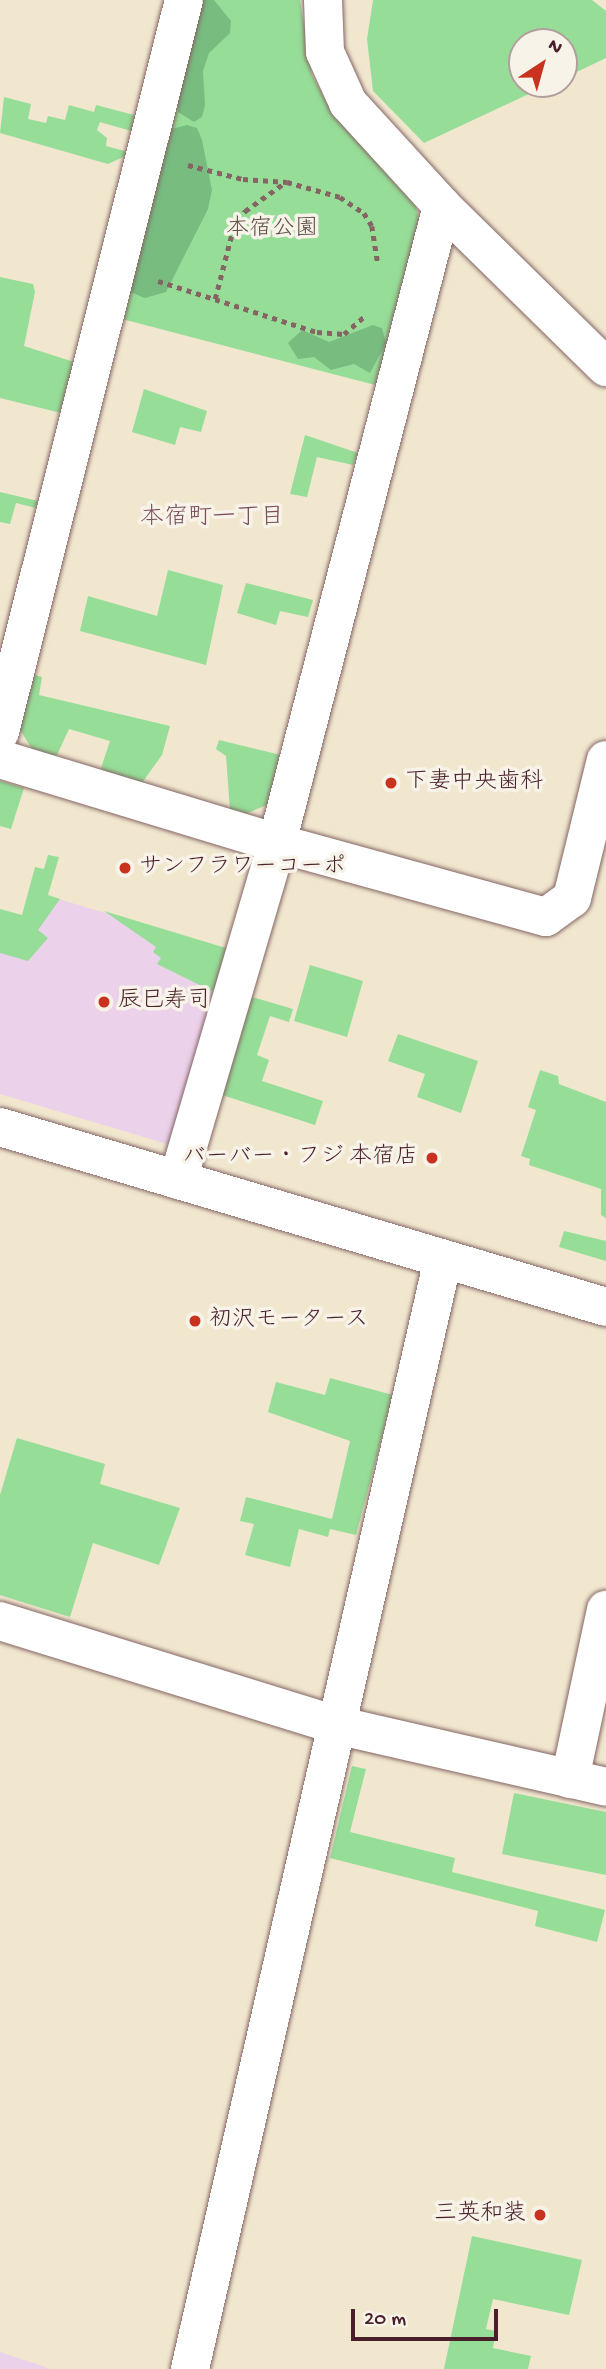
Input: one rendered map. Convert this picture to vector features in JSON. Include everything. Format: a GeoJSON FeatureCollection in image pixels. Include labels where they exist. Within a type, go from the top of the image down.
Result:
{"type":"FeatureCollection","features":[{"type":"Feature","properties":{"kind":"street"},"geometry":{"type":"LineString","coordinates":[[0,732],[184,0]]}},
{"type":"Feature","properties":{"kind":"street"},"geometry":{"type":"LineString","coordinates":[[323,0],[325,52],[348,103],[442,206],[606,367]]}},
{"type":"Feature","properties":{"kind":"street"},"geometry":{"type":"LineString","coordinates":[[178,1180],[277,844],[442,206]]}},
{"type":"Feature","properties":{"kind":"street"},"geometry":{"type":"LineString","coordinates":[[0,759],[277,844],[546,917],[572,898],[606,760]]}},
{"type":"Feature","properties":{"kind":"street"},"geometry":{"type":"LineString","coordinates":[[0,1127],[606,1307]]}},
{"type":"Feature","properties":{"kind":"street"},"geometry":{"type":"LineString","coordinates":[[190,2369],[443,1259]]}},
{"type":"Feature","properties":{"kind":"street"},"geometry":{"type":"LineString","coordinates":[[0,1621],[336,1725],[588,1783],[606,1610]]}},
{"type":"Feature","properties":{"kind":"path"},"geometry":{"type":"LineString","coordinates":[[146,153],[232,177],[287,182],[340,197],[364,213],[372,226],[379,273]]}},
{"type":"Feature","properties":{"kind":"path"},"geometry":{"type":"LineString","coordinates":[[215,300],[233,229],[245,211],[287,182]]}},
{"type":"Feature","properties":{"kind":"path"},"geometry":{"type":"LineString","coordinates":[[117,268],[333,334],[355,329],[369,311]]}},
{"type":"Feature","properties":{"kind":"shaded area"},"geometry":{"type":"Polygon","coordinates":[[[48,896],[228,949],[187,1150],[0,1094],[0,937],[48,896]]]}},
{"type":"Feature","properties":{"kind":"shaded area"},"geometry":{"type":"Polygon","coordinates":[[[0,2352],[43,2366],[49,2369],[0,2369],[0,2352]]]}},
{"type":"Feature","properties":{"kind":"green space"},"geometry":{"type":"Polygon","coordinates":[[[200,0],[214,0],[231,21],[230,33],[209,53],[203,71],[205,105],[202,117],[194,122],[178,112],[178,100],[200,0]]]}},
{"type":"Feature","properties":{"kind":"green space","name":"本宿公園"},"geometry":{"type":"Polygon","coordinates":[[[204,0],[300,0],[312,75],[324,97],[415,204],[420,222],[379,386],[122,319],[204,0]]]}},
{"type":"Feature","properties":{"kind":"green space"},"geometry":{"type":"Polygon","coordinates":[[[373,0],[592,0],[606,11],[606,58],[578,71],[578,28],[508,28],[508,98],[520,98],[424,143],[373,91],[367,39],[373,0]]]}},
{"type":"Feature","properties":{"kind":"green space"},"geometry":{"type":"Polygon","coordinates":[[[4,97],[31,104],[28,119],[46,123],[48,116],[65,120],[69,105],[94,112],[96,105],[134,115],[136,121],[131,131],[100,122],[97,130],[107,138],[106,146],[132,153],[108,164],[0,133],[4,97]]]}},
{"type":"Feature","properties":{"kind":"green space"},"geometry":{"type":"Polygon","coordinates":[[[187,125],[197,128],[202,140],[212,190],[208,209],[166,292],[145,298],[125,290],[160,132],[187,125]]]}},
{"type":"Feature","properties":{"kind":"green space"},"geometry":{"type":"Polygon","coordinates":[[[0,277],[33,284],[35,292],[24,346],[74,362],[61,413],[0,398],[0,277]]]}},
{"type":"Feature","properties":{"kind":"green space"},"geometry":{"type":"Polygon","coordinates":[[[373,325],[382,328],[386,343],[370,373],[354,364],[331,370],[314,357],[298,359],[288,343],[302,330],[329,342],[373,325]]]}},
{"type":"Feature","properties":{"kind":"green space"},"geometry":{"type":"Polygon","coordinates":[[[144,389],[207,411],[201,432],[180,427],[175,445],[132,432],[144,389]]]}},
{"type":"Feature","properties":{"kind":"green space"},"geometry":{"type":"Polygon","coordinates":[[[305,435],[358,453],[353,465],[317,457],[307,497],[290,494],[305,435]]]}},
{"type":"Feature","properties":{"kind":"green space"},"geometry":{"type":"Polygon","coordinates":[[[0,492],[38,501],[36,508],[16,503],[10,524],[0,522],[0,492]]]}},
{"type":"Feature","properties":{"kind":"green space"},"geometry":{"type":"Polygon","coordinates":[[[168,570],[223,585],[206,665],[80,631],[88,596],[157,616],[168,570]]]}},
{"type":"Feature","properties":{"kind":"green space"},"geometry":{"type":"Polygon","coordinates":[[[246,583],[313,600],[308,617],[280,611],[276,625],[237,613],[246,583]]]}},
{"type":"Feature","properties":{"kind":"green space"},"geometry":{"type":"Polygon","coordinates":[[[32,674],[42,677],[39,695],[170,726],[162,755],[139,787],[107,777],[101,768],[110,741],[69,729],[57,755],[37,757],[19,728],[32,674]]]}},
{"type":"Feature","properties":{"kind":"green space"},"geometry":{"type":"Polygon","coordinates":[[[219,740],[285,756],[269,804],[240,816],[230,810],[226,756],[216,749],[219,740]]]}},
{"type":"Feature","properties":{"kind":"green space"},"geometry":{"type":"Polygon","coordinates":[[[0,781],[24,788],[11,829],[0,826],[0,781]]]}},
{"type":"Feature","properties":{"kind":"green space"},"geometry":{"type":"Polygon","coordinates":[[[48,855],[59,857],[48,895],[60,899],[38,930],[48,938],[28,961],[0,953],[0,909],[22,915],[35,867],[44,869],[48,855]]]}},
{"type":"Feature","properties":{"kind":"green space"},"geometry":{"type":"Polygon","coordinates":[[[104,911],[229,949],[220,995],[157,964],[161,958],[153,952],[156,947],[104,911]]]}},
{"type":"Feature","properties":{"kind":"green space"},"geometry":{"type":"Polygon","coordinates":[[[310,965],[363,981],[347,1037],[294,1021],[310,965]]]}},
{"type":"Feature","properties":{"kind":"green space"},"geometry":{"type":"Polygon","coordinates":[[[252,997],[293,1009],[289,1022],[270,1016],[257,1055],[269,1060],[262,1081],[323,1101],[315,1125],[222,1095],[252,997]]]}},
{"type":"Feature","properties":{"kind":"green space"},"geometry":{"type":"Polygon","coordinates":[[[398,1034],[478,1061],[461,1113],[417,1097],[425,1074],[388,1061],[398,1034]]]}},
{"type":"Feature","properties":{"kind":"green space"},"geometry":{"type":"Polygon","coordinates":[[[540,1070],[558,1076],[559,1084],[606,1102],[606,1218],[601,1215],[601,1189],[529,1165],[530,1159],[521,1156],[536,1110],[528,1107],[540,1070]]]}},
{"type":"Feature","properties":{"kind":"green space"},"geometry":{"type":"Polygon","coordinates":[[[564,1231],[606,1241],[606,1261],[559,1247],[564,1231]]]}},
{"type":"Feature","properties":{"kind":"green space"},"geometry":{"type":"Polygon","coordinates":[[[330,1378],[393,1395],[356,1535],[330,1529],[328,1537],[299,1529],[290,1567],[245,1555],[254,1524],[240,1521],[246,1497],[332,1519],[350,1441],[268,1412],[276,1382],[325,1395],[330,1378]]]}},
{"type":"Feature","properties":{"kind":"green space"},"geometry":{"type":"Polygon","coordinates":[[[17,1438],[105,1464],[100,1484],[180,1508],[159,1565],[93,1543],[70,1617],[0,1595],[0,1495],[17,1438]]]}},
{"type":"Feature","properties":{"kind":"green space"},"geometry":{"type":"Polygon","coordinates":[[[352,1766],[366,1769],[350,1832],[455,1858],[452,1872],[605,1910],[597,1942],[535,1926],[538,1911],[330,1858],[352,1766]]]}},
{"type":"Feature","properties":{"kind":"green space"},"geometry":{"type":"Polygon","coordinates":[[[514,1793],[606,1812],[606,1875],[502,1854],[514,1793]]]}},
{"type":"Feature","properties":{"kind":"green space"},"geometry":{"type":"Polygon","coordinates":[[[472,2236],[582,2260],[569,2315],[493,2299],[486,2329],[496,2331],[493,2348],[531,2356],[528,2369],[444,2369],[472,2236]]]}},
{"type":"Feature","properties":{"kind":"place","name":"下妻中央歯科"},"geometry":{"type":"Point","coordinates":[391,783]}},
{"type":"Feature","properties":{"kind":"place","name":"サンフラワーコーポ"},"geometry":{"type":"Point","coordinates":[125,868]}},
{"type":"Feature","properties":{"kind":"place","name":"辰巳寿司"},"geometry":{"type":"Point","coordinates":[104,1002]}},
{"type":"Feature","properties":{"kind":"place","name":"バーバー・フジ 本宿店"},"geometry":{"type":"Point","coordinates":[432,1158]}},
{"type":"Feature","properties":{"kind":"place","name":"初沢モータース"},"geometry":{"type":"Point","coordinates":[195,1321]}},
{"type":"Feature","properties":{"kind":"place","name":"三英和装"},"geometry":{"type":"Point","coordinates":[540,2215]}},
{"type":"Feature","properties":{"kind":"district","name":"本宿町一丁目"},"geometry":{"type":"Point","coordinates":[212,519]}}]}
